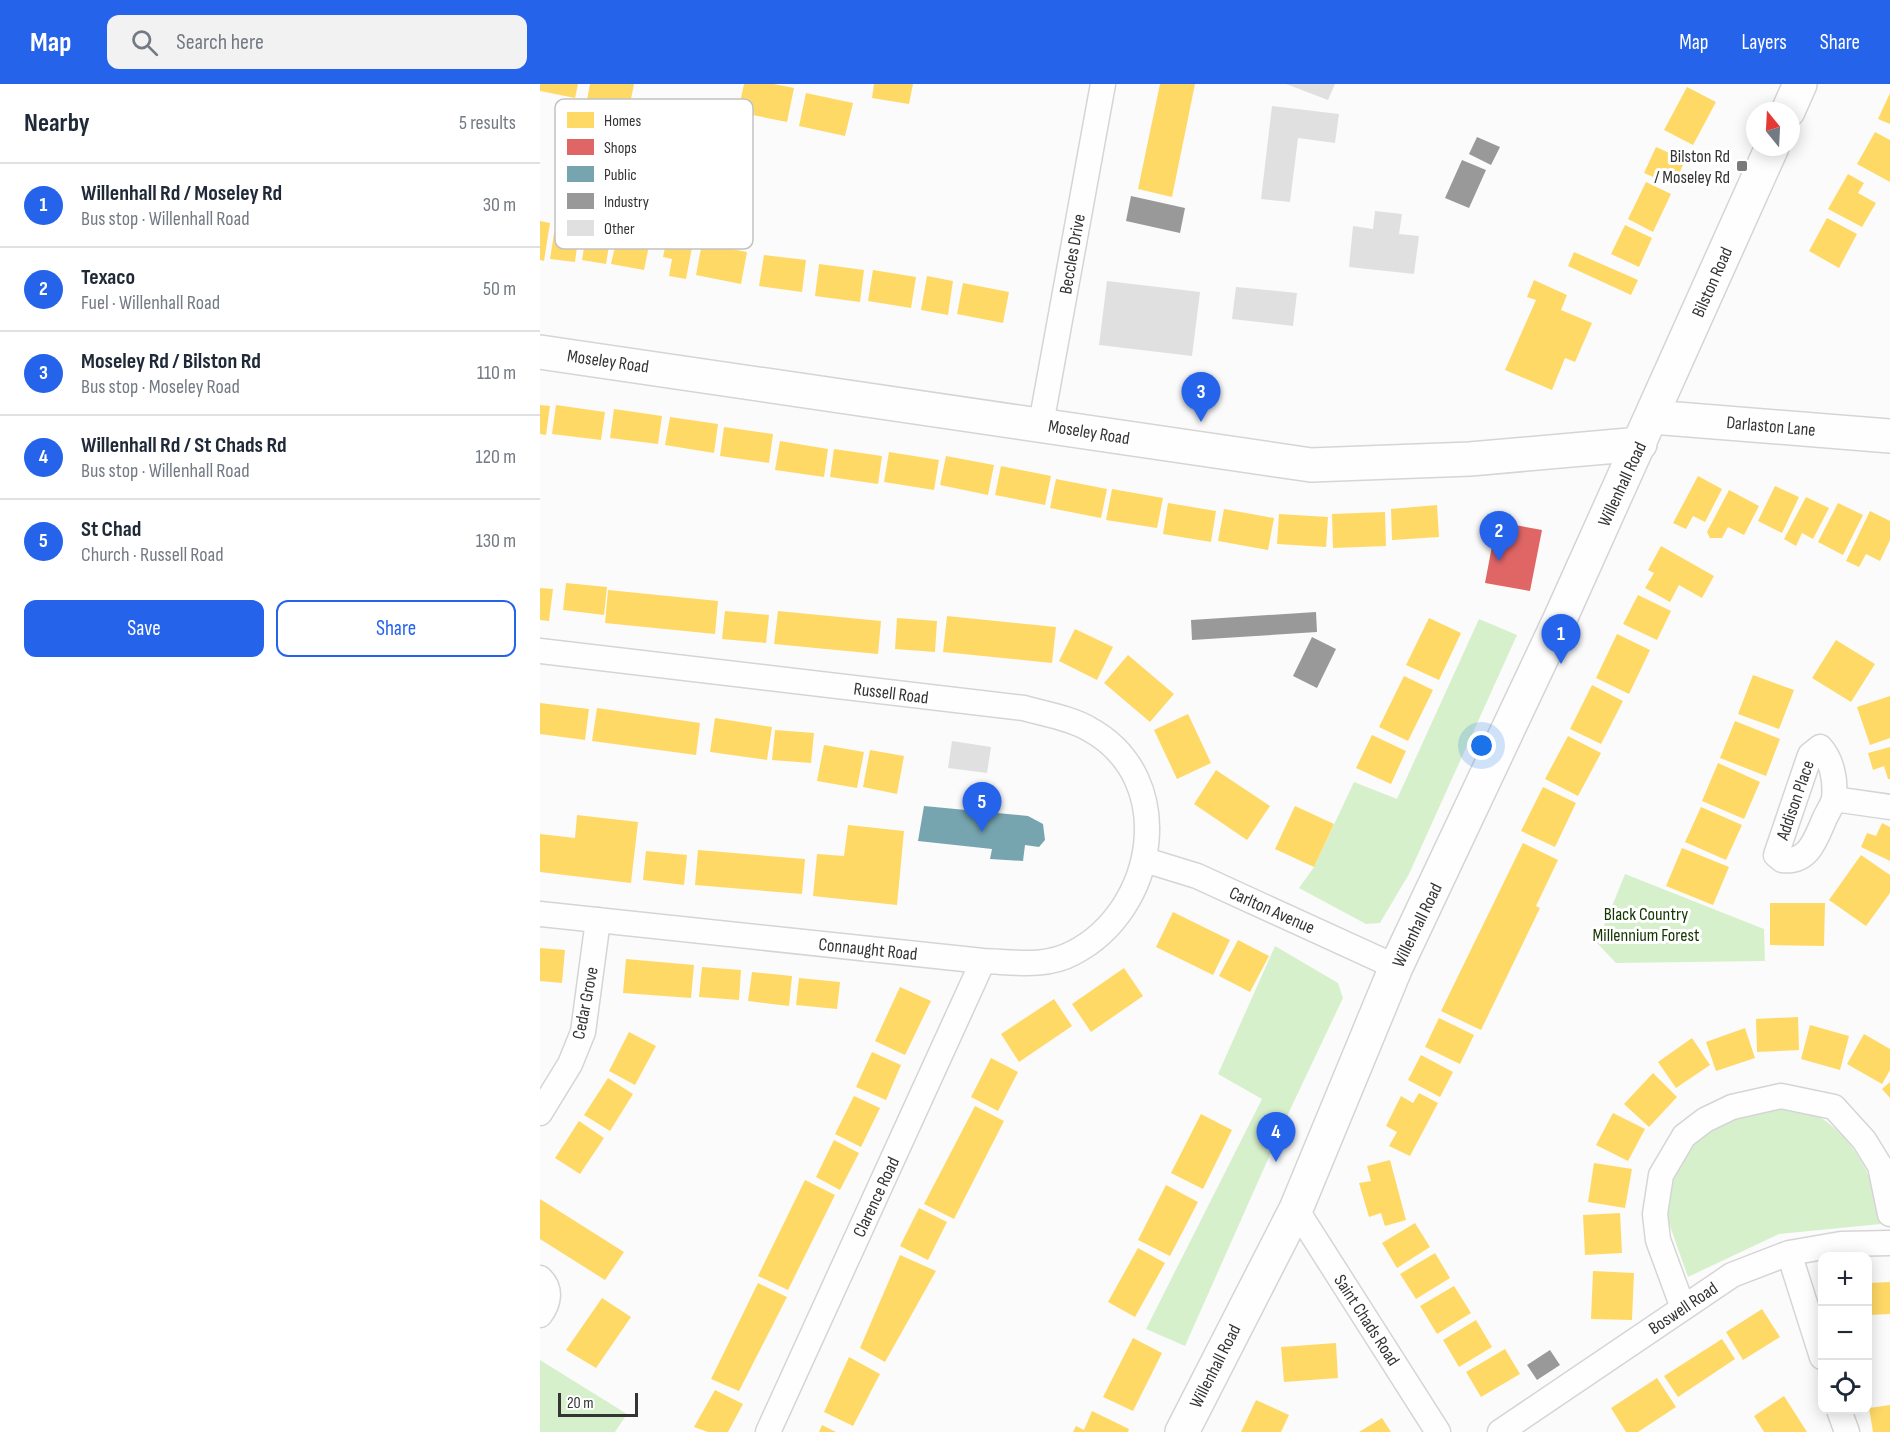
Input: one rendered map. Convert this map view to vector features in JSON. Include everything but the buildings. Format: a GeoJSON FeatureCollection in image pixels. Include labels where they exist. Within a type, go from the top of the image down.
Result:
{"type":"FeatureCollection","features":[{"type":"Feature","properties":{"kind":"main road"},"geometry":{"type":"LineString","coordinates":[[1792,102],[1800,84]]}},
{"type":"Feature","properties":{"kind":"main road","name":"Bilston Road"},"geometry":{"type":"LineString","coordinates":[[1646,430],[1768,156]]}},
{"type":"Feature","properties":{"kind":"main road","name":"Moseley Road"},"geometry":{"type":"LineString","coordinates":[[540,352],[1311,465],[1470,459],[1646,430]]}},
{"type":"Feature","properties":{"kind":"main road","name":"Darlaston Lane"},"geometry":{"type":"LineString","coordinates":[[1646,430],[1890,436]]}},
{"type":"Feature","properties":{"kind":"main road","name":"Willenhall Road"},"geometry":{"type":"LineString","coordinates":[[1182,1432],[1296,1209],[1396,967],[1474,806],[1646,430]]}},
{"type":"Feature","properties":{"kind":"street","name":"Beccles Drive"},"geometry":{"type":"LineString","coordinates":[[1041,424],[1103,84]]}},
{"type":"Feature","properties":{"kind":"street","name":"Russell Road"},"geometry":{"type":"LineString","coordinates":[[540,651],[1024,708],[1089,728],[1115,750],[1132,771],[1149,828],[1145,860]]}},
{"type":"Feature","properties":{"kind":"street","name":"Addison Place"},"geometry":{"type":"LineString","coordinates":[[1834,799],[1890,807]]}},
{"type":"Feature","properties":{"kind":"street","name":"Carlton Avenue"},"geometry":{"type":"LineString","coordinates":[[1145,860],[1197,876],[1396,967]]}},
{"type":"Feature","properties":{"kind":"street","name":"Connaught Road"},"geometry":{"type":"LineString","coordinates":[[540,914],[983,961],[1041,964],[1072,954],[1107,931],[1131,897],[1145,860]]}},
{"type":"Feature","properties":{"kind":"street","name":"Cedar Grove"},"geometry":{"type":"LineString","coordinates":[[540,1113],[570,1064],[583,1032],[598,920]]}},
{"type":"Feature","properties":{"kind":"street","name":"Clarence Road"},"geometry":{"type":"LineString","coordinates":[[768,1432],[983,961]]}},
{"type":"Feature","properties":{"kind":"street"},"geometry":{"type":"LineString","coordinates":[[1683,1308],[1658,1240],[1655,1214],[1661,1175],[1684,1136],[1705,1120],[1732,1107],[1781,1096],[1834,1107],[1864,1140],[1880,1166],[1890,1214]]}},
{"type":"Feature","properties":{"kind":"street","name":"Saint Chads Road"},"geometry":{"type":"LineString","coordinates":[[1296,1209],[1438,1432]]}},
{"type":"Feature","properties":{"kind":"street","name":"Boswell Road"},"geometry":{"type":"LineString","coordinates":[[1500,1432],[1732,1275],[1789,1253],[1841,1244],[1890,1243]]}},
{"type":"Feature","properties":{"kind":"street"},"geometry":{"type":"LineString","coordinates":[[1789,1253],[1818,1344]]}},
{"type":"Feature","properties":{"kind":"street"},"geometry":{"type":"LineString","coordinates":[[540,1278],[549,1294],[548,1305],[540,1315]]}},
{"type":"Feature","properties":{"kind":"street"},"geometry":{"type":"LineString","coordinates":[[1840,1414],[1847,1432]]}},
{"type":"Feature","properties":{"kind":"green space"},"geometry":{"type":"Polygon","coordinates":[[[1479,619],[1517,635],[1409,874],[1380,923],[1366,924],[1299,888],[1314,867],[1354,782],[1397,799],[1479,619]]]}},
{"type":"Feature","properties":{"kind":"green space","name":"Black Country Millennium Forest"},"geometry":{"type":"Polygon","coordinates":[[[1625,874],[1764,929],[1765,961],[1616,963],[1597,943],[1625,874]]]}},
{"type":"Feature","properties":{"kind":"green space"},"geometry":{"type":"Polygon","coordinates":[[[1275,946],[1338,983],[1343,998],[1289,1112],[1185,1346],[1146,1329],[1262,1099],[1218,1074],[1275,946]]]}},
{"type":"Feature","properties":{"kind":"green space"},"geometry":{"type":"Polygon","coordinates":[[[1775,1107],[1802,1110],[1816,1115],[1829,1124],[1852,1147],[1862,1162],[1875,1192],[1881,1224],[1779,1234],[1688,1277],[1665,1212],[1671,1171],[1695,1139],[1723,1117],[1775,1107]]]}},
{"type":"Feature","properties":{"kind":"green space"},"geometry":{"type":"Polygon","coordinates":[[[540,1360],[627,1414],[615,1432],[540,1432],[540,1360]]]}},
{"type":"Feature","properties":{"kind":"place","name":"Bilston Rd / Moseley Rd"},"geometry":{"type":"Point","coordinates":[1742,166]}},
{"type":"Feature","properties":{"kind":"place","name":"Moseley Rd / Bilston Rd"},"geometry":{"type":"Point","coordinates":[1201,422]}},
{"type":"Feature","properties":{"kind":"place","name":"Texaco"},"geometry":{"type":"Point","coordinates":[1499,561]}},
{"type":"Feature","properties":{"kind":"place","name":"Willenhall Rd / Moseley Rd"},"geometry":{"type":"Point","coordinates":[1561,664]}},
{"type":"Feature","properties":{"kind":"place","name":"St Chad"},"geometry":{"type":"Point","coordinates":[982,832]}},
{"type":"Feature","properties":{"kind":"place","name":"Willenhall Rd / St Chads Rd"},"geometry":{"type":"Point","coordinates":[1276,1162]}}]}
